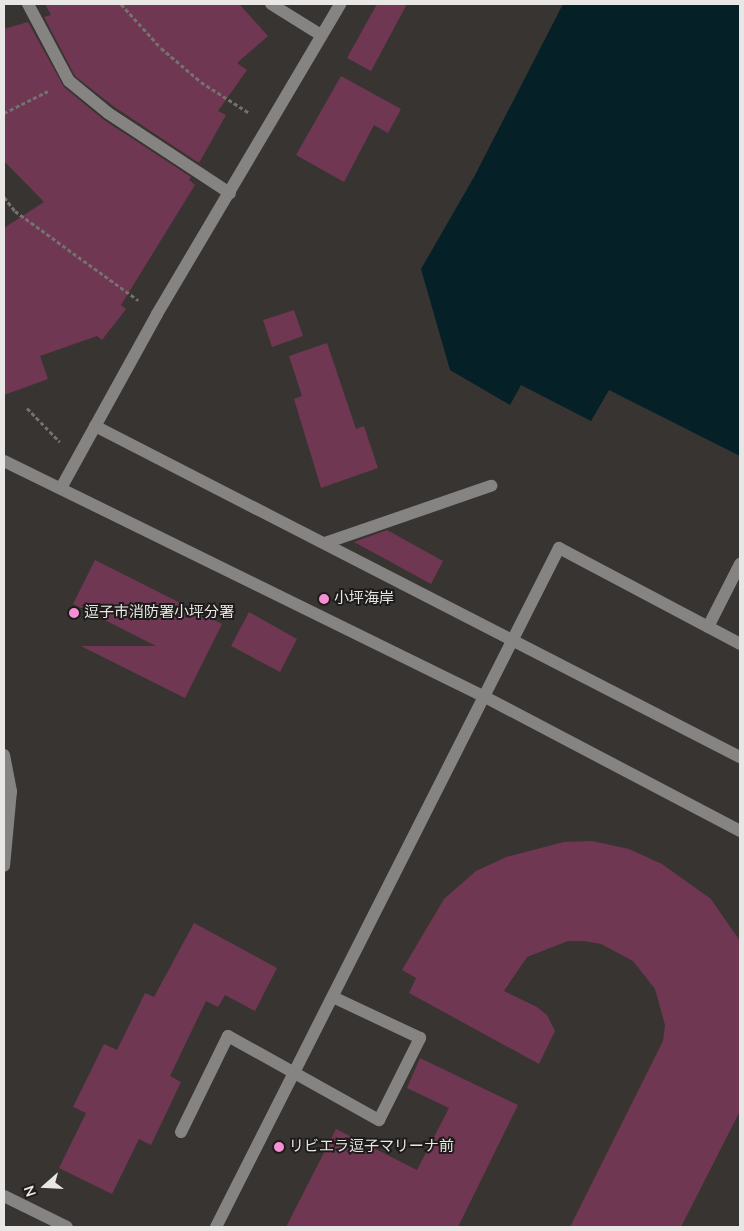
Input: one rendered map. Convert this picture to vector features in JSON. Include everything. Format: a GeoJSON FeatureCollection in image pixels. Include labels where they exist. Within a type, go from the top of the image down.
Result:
{"type":"FeatureCollection","features":[{"type":"Feature","properties":{"kind":"street"},"geometry":{"type":"LineString","coordinates":[[28,4],[68,81],[108,113],[230,193]]}},
{"type":"Feature","properties":{"kind":"street"},"geometry":{"type":"LineString","coordinates":[[271,4],[321,35]]}},
{"type":"Feature","properties":{"kind":"street"},"geometry":{"type":"LineString","coordinates":[[61,488],[156,314],[230,193],[268,124],[340,4]]}},
{"type":"Feature","properties":{"kind":"street"},"geometry":{"type":"LineString","coordinates":[[95,426],[740,757]]}},
{"type":"Feature","properties":{"kind":"street"},"geometry":{"type":"LineString","coordinates":[[4,461],[485,697],[740,831]]}},
{"type":"Feature","properties":{"kind":"street"},"geometry":{"type":"LineString","coordinates":[[324,542],[491,486]]}},
{"type":"Feature","properties":{"kind":"street"},"geometry":{"type":"LineString","coordinates":[[216,1227],[559,548],[740,644]]}},
{"type":"Feature","properties":{"kind":"street"},"geometry":{"type":"LineString","coordinates":[[708,627],[740,564]]}},
{"type":"Feature","properties":{"kind":"street"},"geometry":{"type":"LineString","coordinates":[[4,756],[11,791],[4,866]]}},
{"type":"Feature","properties":{"kind":"street"},"geometry":{"type":"LineString","coordinates":[[180,1132],[228,1036],[379,1120],[420,1038],[333,997]]}},
{"type":"Feature","properties":{"kind":"street"},"geometry":{"type":"LineString","coordinates":[[4,1196],[67,1227]]}},
{"type":"Feature","properties":{"kind":"path"},"geometry":{"type":"LineString","coordinates":[[121,4],[161,48],[201,82],[268,124]]}},
{"type":"Feature","properties":{"kind":"path"},"geometry":{"type":"LineString","coordinates":[[4,113],[68,81]]}},
{"type":"Feature","properties":{"kind":"path"},"geometry":{"type":"LineString","coordinates":[[4,197],[15,211],[156,314]]}},
{"type":"Feature","properties":{"kind":"water"},"geometry":{"type":"Polygon","coordinates":[[[563,4],[740,4],[740,456],[609,390],[591,421],[521,385],[510,405],[450,370],[421,269],[474,177],[563,4]]]}},
{"type":"Feature","properties":{"kind":"building"},"geometry":{"type":"Polygon","coordinates":[[[45,4],[239,4],[268,36],[237,63],[247,70],[218,111],[226,115],[199,163],[113,106],[75,76],[44,17],[51,15],[45,4]]]}},
{"type":"Feature","properties":{"kind":"building"},"geometry":{"type":"Polygon","coordinates":[[[377,4],[407,4],[371,71],[347,58],[377,4]]]}},
{"type":"Feature","properties":{"kind":"building"},"geometry":{"type":"Polygon","coordinates":[[[28,22],[64,87],[104,120],[191,177],[189,180],[195,185],[121,305],[126,309],[102,340],[97,336],[40,356],[48,379],[4,395],[4,228],[44,202],[4,161],[4,29],[28,22]]]}},
{"type":"Feature","properties":{"kind":"building"},"geometry":{"type":"Polygon","coordinates":[[[341,76],[401,109],[388,133],[374,125],[344,182],[296,155],[341,76]]]}},
{"type":"Feature","properties":{"kind":"building"},"geometry":{"type":"Polygon","coordinates":[[[294,310],[303,336],[272,347],[263,320],[294,310]]]}},
{"type":"Feature","properties":{"kind":"building"},"geometry":{"type":"Polygon","coordinates":[[[327,343],[356,429],[364,426],[378,468],[321,488],[294,399],[302,396],[289,356],[327,343]]]}},
{"type":"Feature","properties":{"kind":"building"},"geometry":{"type":"Polygon","coordinates":[[[387,530],[443,561],[431,584],[354,542],[387,530]]]}},
{"type":"Feature","properties":{"kind":"building"},"geometry":{"type":"Polygon","coordinates":[[[95,560],[222,624],[185,698],[81,646],[156,646],[73,604],[95,560]]]}},
{"type":"Feature","properties":{"kind":"building"},"geometry":{"type":"Polygon","coordinates":[[[249,612],[297,639],[280,672],[231,646],[249,612]]]}},
{"type":"Feature","properties":{"kind":"building"},"geometry":{"type":"Polygon","coordinates":[[[592,841],[629,849],[662,864],[711,899],[740,941],[740,1111],[681,1227],[570,1227],[663,1041],[665,1025],[655,989],[633,961],[601,944],[584,941],[568,941],[527,957],[504,991],[537,1007],[547,1015],[555,1031],[539,1064],[409,993],[416,978],[402,970],[444,899],[476,871],[506,857],[564,842],[592,841]]]}},
{"type":"Feature","properties":{"kind":"building"},"geometry":{"type":"Polygon","coordinates":[[[194,923],[277,968],[255,1011],[225,995],[218,1007],[206,1001],[170,1076],[181,1082],[151,1145],[139,1139],[112,1194],[59,1168],[86,1113],[73,1107],[104,1044],[117,1050],[145,993],[154,997],[194,923]]]}},
{"type":"Feature","properties":{"kind":"building"},"geometry":{"type":"Polygon","coordinates":[[[420,1058],[518,1105],[458,1227],[286,1227],[336,1129],[417,1170],[449,1108],[407,1088],[420,1058]]]}},
{"type":"Feature","properties":{"kind":"place","name":"小坪海岸"},"geometry":{"type":"Point","coordinates":[324,599]}},
{"type":"Feature","properties":{"kind":"place","name":"逗子市消防署小坪分署"},"geometry":{"type":"Point","coordinates":[74,613]}},
{"type":"Feature","properties":{"kind":"place","name":"リビエラ逗子マリーナ前"},"geometry":{"type":"Point","coordinates":[279,1147]}}]}
